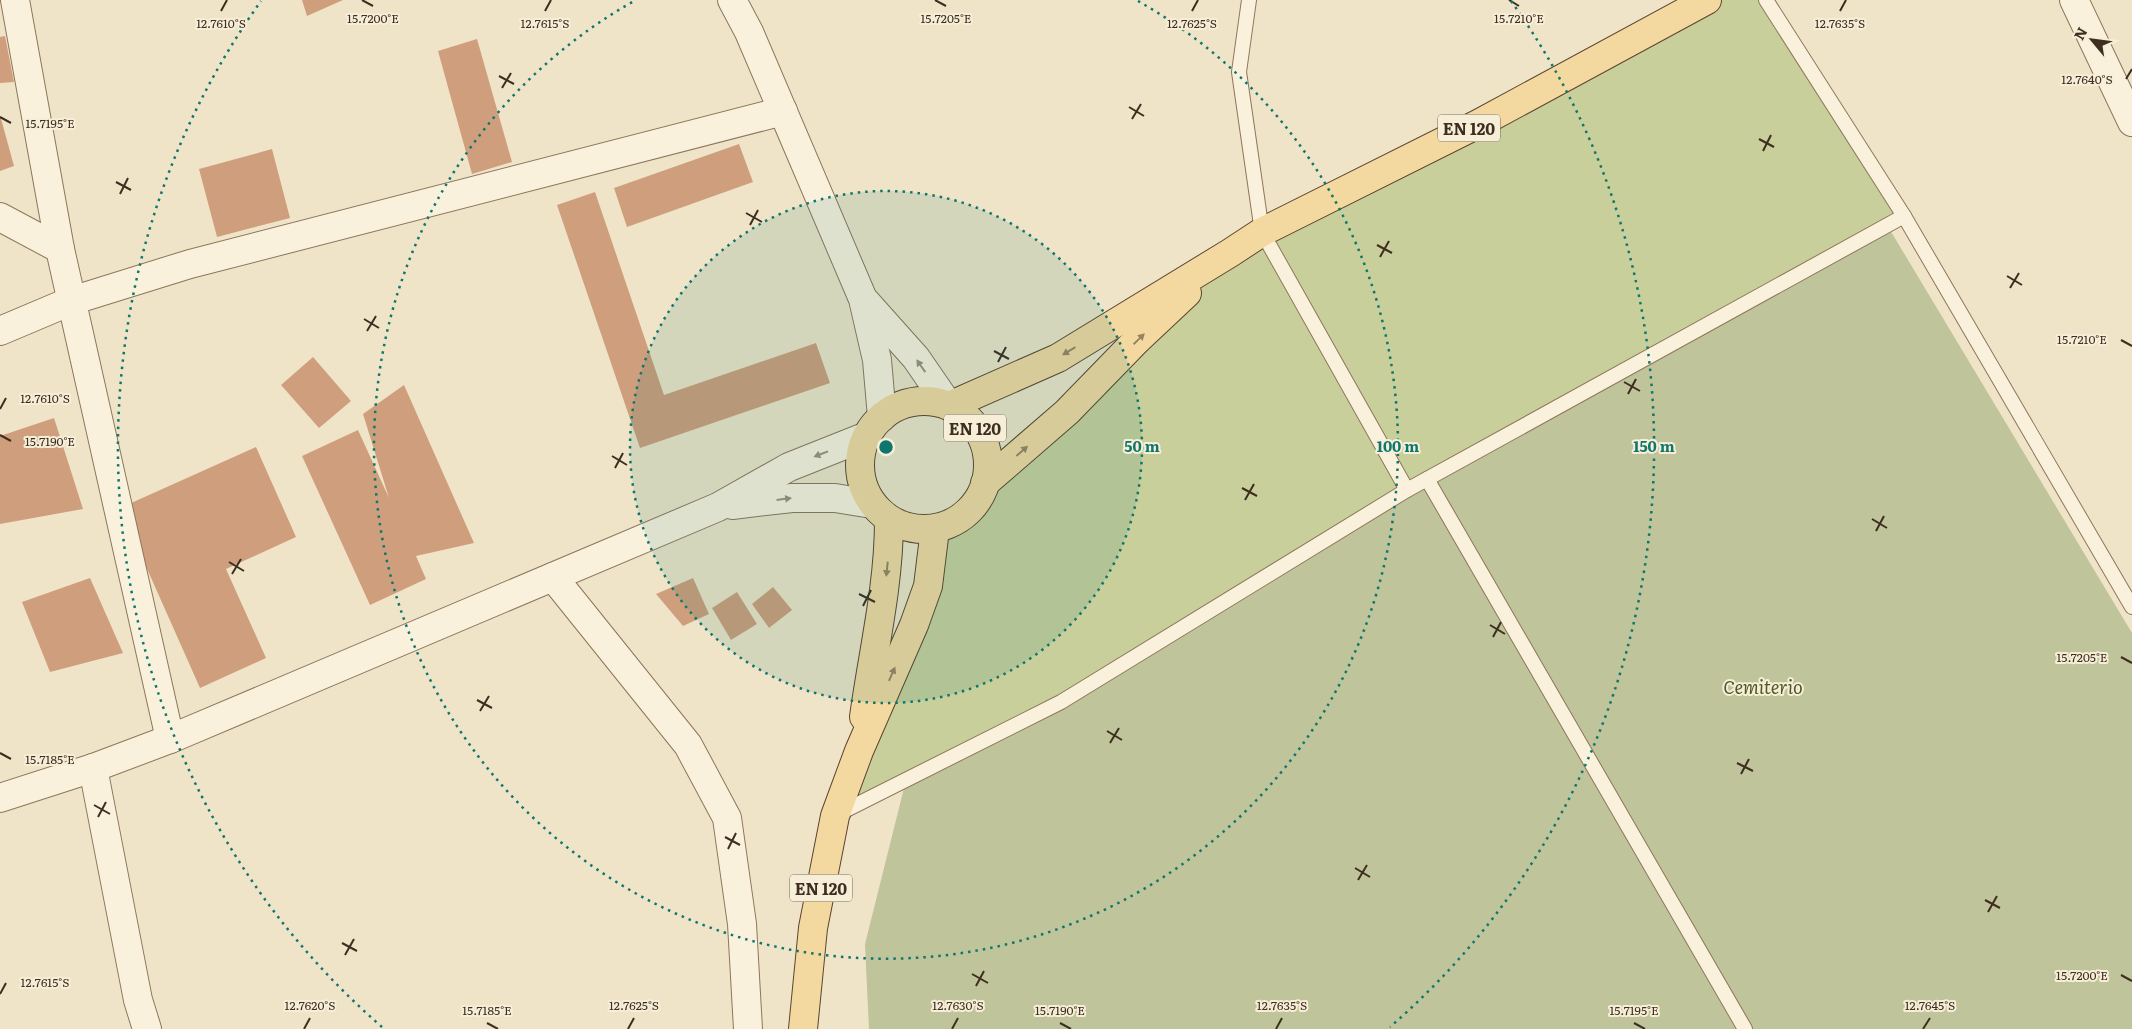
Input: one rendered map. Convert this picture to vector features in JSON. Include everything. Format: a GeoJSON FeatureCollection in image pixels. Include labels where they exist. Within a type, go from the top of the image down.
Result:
{"type":"FeatureCollection","features":[{"type":"Feature","properties":{"kind":"main road","name":"EN 120"},"geometry":{"type":"LineString","coordinates":[[950,406],[1058,358],[1262,232],[1478,124],[1707,0]]}},
{"type":"Feature","properties":{"kind":"main road","name":"EN 120"},"geometry":{"type":"LineString","coordinates":[[985,483],[1068,412],[1137,340],[1230,253]]}},
{"type":"Feature","properties":{"kind":"main road","name":"EN 120"},"geometry":{"type":"LineString","coordinates":[[859,750],[889,552],[881,512],[864,488],[860,471],[861,453],[874,427],[902,405],[926,401],[950,406],[969,419],[982,438],[988,460],[985,483],[974,504],[957,520],[935,529],[911,528],[881,512]]}},
{"type":"Feature","properties":{"kind":"main road","name":"EN 120"},"geometry":{"type":"LineString","coordinates":[[803,1029],[812,928],[835,816],[859,750],[914,624],[928,586],[935,529]]}},
{"type":"Feature","properties":{"kind":"street"},"geometry":{"type":"LineString","coordinates":[[15,0],[71,301],[170,739]]}},
{"type":"Feature","properties":{"kind":"street"},"geometry":{"type":"LineString","coordinates":[[0,798],[93,768],[170,739],[718,507],[789,467],[874,427],[877,360],[863,299],[749,32],[732,0]]}},
{"type":"Feature","properties":{"kind":"street"},"geometry":{"type":"LineString","coordinates":[[746,0],[749,32]]}},
{"type":"Feature","properties":{"kind":"street"},"geometry":{"type":"LineString","coordinates":[[2074,0],[2132,122]]}},
{"type":"Feature","properties":{"kind":"street"},"geometry":{"type":"LineString","coordinates":[[0,332],[71,301],[190,264],[783,112]]}},
{"type":"Feature","properties":{"kind":"street"},"geometry":{"type":"LineString","coordinates":[[0,217],[60,248]]}},
{"type":"Feature","properties":{"kind":"street"},"geometry":{"type":"LineString","coordinates":[[863,299],[916,358],[950,406]]}},
{"type":"Feature","properties":{"kind":"street"},"geometry":{"type":"LineString","coordinates":[[718,507],[792,498],[835,498],[881,512]]}},
{"type":"Feature","properties":{"kind":"street"},"geometry":{"type":"LineString","coordinates":[[553,577],[688,745],[728,818],[742,924],[748,1029]]}},
{"type":"Feature","properties":{"kind":"street"},"geometry":{"type":"LineString","coordinates":[[93,768],[138,1000],[147,1029]]}},
{"type":"Feature","properties":{"kind":"lane"},"geometry":{"type":"LineString","coordinates":[[1249,0],[1239,72],[1262,232],[1407,490]]}},
{"type":"Feature","properties":{"kind":"lane"},"geometry":{"type":"LineString","coordinates":[[1766,0],[1904,216],[2132,607]]}},
{"type":"Feature","properties":{"kind":"lane"},"geometry":{"type":"LineString","coordinates":[[835,816],[1061,702],[1407,490],[1904,216]]}},
{"type":"Feature","properties":{"kind":"lane"},"geometry":{"type":"LineString","coordinates":[[1427,479],[1745,1029]]}},
{"type":"Feature","properties":{"kind":"green space"},"geometry":{"type":"Polygon","coordinates":[[[1707,0],[1766,0],[1904,216],[1061,702],[835,816],[935,529],[953,521],[966,512],[985,483],[1230,253],[1707,0]]]}},
{"type":"Feature","properties":{"kind":"green space","name":"Cemiterio"},"geometry":{"type":"Polygon","coordinates":[[[1887,225],[2132,633],[2132,1029],[869,1029],[865,944],[906,780],[1061,702],[1407,490],[1887,225]]]}},
{"type":"Feature","properties":{"kind":"building"},"geometry":{"type":"Polygon","coordinates":[[[302,0],[343,0],[307,16],[302,0]]]}},
{"type":"Feature","properties":{"kind":"building"},"geometry":{"type":"Polygon","coordinates":[[[5,36],[14,82],[0,83],[0,37],[5,36]]]}},
{"type":"Feature","properties":{"kind":"building"},"geometry":{"type":"Polygon","coordinates":[[[477,39],[512,162],[472,174],[438,51],[477,39]]]}},
{"type":"Feature","properties":{"kind":"building"},"geometry":{"type":"Polygon","coordinates":[[[0,115],[14,166],[0,171],[0,115]]]}},
{"type":"Feature","properties":{"kind":"building"},"geometry":{"type":"Polygon","coordinates":[[[739,144],[753,182],[627,227],[614,188],[739,144]]]}},
{"type":"Feature","properties":{"kind":"building"},"geometry":{"type":"Polygon","coordinates":[[[272,149],[290,218],[217,237],[199,169],[272,149]]]}},
{"type":"Feature","properties":{"kind":"building"},"geometry":{"type":"Polygon","coordinates":[[[595,192],[664,395],[816,343],[830,383],[640,448],[557,205],[595,192]]]}},
{"type":"Feature","properties":{"kind":"building"},"geometry":{"type":"Polygon","coordinates":[[[313,357],[351,401],[319,428],[281,385],[313,357]]]}},
{"type":"Feature","properties":{"kind":"building"},"geometry":{"type":"Polygon","coordinates":[[[404,385],[474,543],[416,556],[426,579],[370,605],[302,456],[358,430],[389,498],[363,414],[404,385]]]}},
{"type":"Feature","properties":{"kind":"building"},"geometry":{"type":"Polygon","coordinates":[[[54,418],[83,509],[0,524],[0,436],[54,418]]]}},
{"type":"Feature","properties":{"kind":"building"},"geometry":{"type":"Polygon","coordinates":[[[256,447],[296,537],[226,569],[266,658],[200,688],[120,508],[256,447]]]}},
{"type":"Feature","properties":{"kind":"building"},"geometry":{"type":"Polygon","coordinates":[[[90,578],[123,653],[50,672],[22,602],[90,578]]]}},
{"type":"Feature","properties":{"kind":"building"},"geometry":{"type":"Polygon","coordinates":[[[693,578],[709,614],[683,626],[656,594],[693,578]]]}},
{"type":"Feature","properties":{"kind":"building"},"geometry":{"type":"Polygon","coordinates":[[[773,587],[792,610],[769,628],[752,604],[773,587]]]}},
{"type":"Feature","properties":{"kind":"building"},"geometry":{"type":"Polygon","coordinates":[[[737,592],[757,624],[731,640],[712,608],[737,592]]]}}]}
